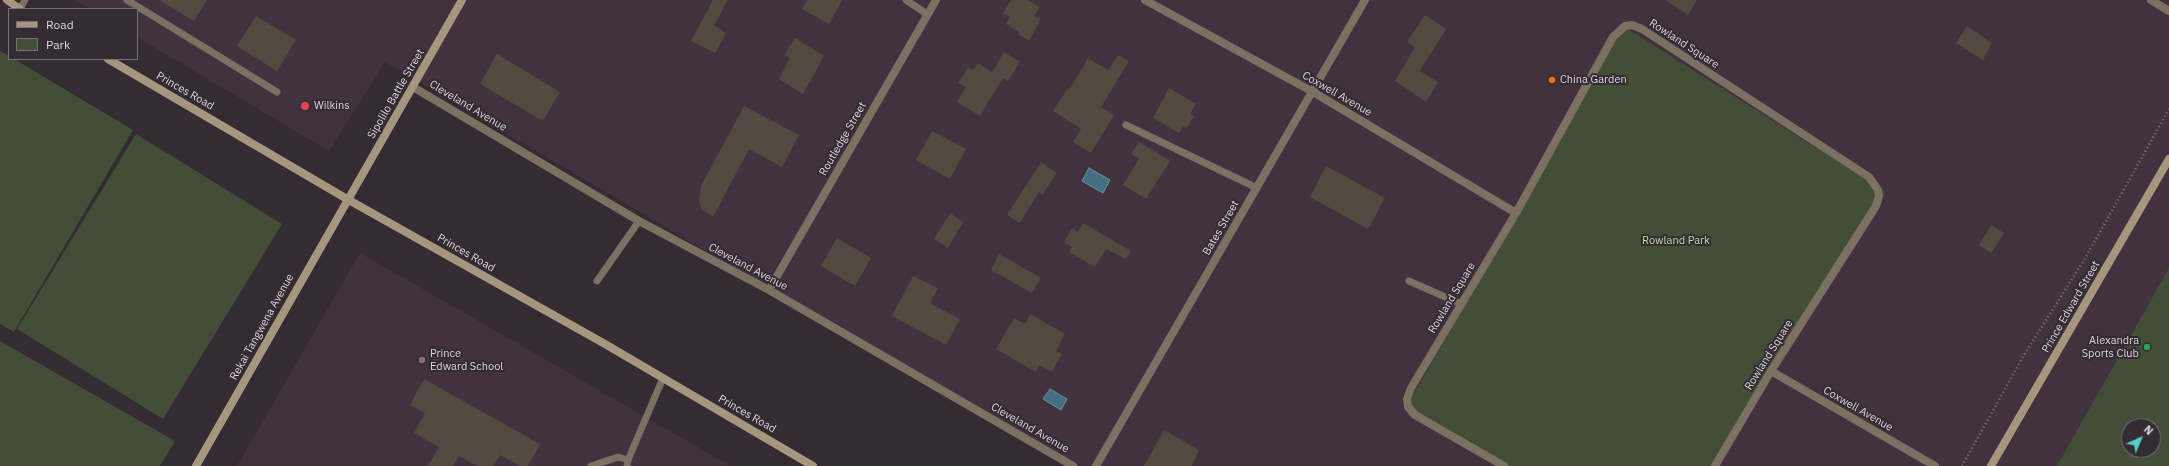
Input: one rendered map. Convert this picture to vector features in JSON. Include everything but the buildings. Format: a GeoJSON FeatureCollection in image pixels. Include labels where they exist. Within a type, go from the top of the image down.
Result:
{"type":"FeatureCollection","features":[{"type":"Feature","properties":{"kind":"main road"},"geometry":{"type":"LineString","coordinates":[[7,0],[19,8]]}},
{"type":"Feature","properties":{"kind":"main road","name":"Sipolilo Battle Street"},"geometry":{"type":"LineString","coordinates":[[347,199],[462,0]]}},
{"type":"Feature","properties":{"kind":"main road","name":"Princes Road"},"geometry":{"type":"LineString","coordinates":[[110,60],[347,199],[663,378],[813,466]]}},
{"type":"Feature","properties":{"kind":"main road","name":"Prince Edward Street"},"geometry":{"type":"LineString","coordinates":[[1991,466],[2169,159]]}},
{"type":"Feature","properties":{"kind":"main road","name":"Rekai Tangwena Avenue"},"geometry":{"type":"LineString","coordinates":[[196,466],[347,199]]}},
{"type":"Feature","properties":{"kind":"street","name":"Routledge Street"},"geometry":{"type":"LineString","coordinates":[[769,290],[936,0]]}},
{"type":"Feature","properties":{"kind":"street","name":"Coxwell Avenue"},"geometry":{"type":"LineString","coordinates":[[1145,0],[1313,92],[1516,213]]}},
{"type":"Feature","properties":{"kind":"street","name":"Bates Street"},"geometry":{"type":"LineString","coordinates":[[1096,466],[1365,0]]}},
{"type":"Feature","properties":{"kind":"street"},"geometry":{"type":"LineString","coordinates":[[2151,0],[2169,11]]}},
{"type":"Feature","properties":{"kind":"street","name":"Rowland Square"},"geometry":{"type":"LineString","coordinates":[[1504,466],[1415,414],[1408,407],[1407,399],[1411,388],[1516,213],[1613,37],[1625,26],[1632,25],[1642,29],[1869,177],[1878,190],[1879,196],[1876,206],[1771,371],[1715,466]]}},
{"type":"Feature","properties":{"kind":"street","name":"Cleveland Avenue"},"geometry":{"type":"LineString","coordinates":[[413,87],[639,221],[769,290],[1073,466]]}},
{"type":"Feature","properties":{"kind":"street","name":"Coxwell Avenue"},"geometry":{"type":"LineString","coordinates":[[1771,371],[1935,466]]}},
{"type":"Feature","properties":{"kind":"lane"},"geometry":{"type":"LineString","coordinates":[[127,0],[277,92]]}},
{"type":"Feature","properties":{"kind":"lane"},"geometry":{"type":"LineString","coordinates":[[906,0],[927,14]]}},
{"type":"Feature","properties":{"kind":"lane"},"geometry":{"type":"LineString","coordinates":[[1126,125],[1257,188]]}},
{"type":"Feature","properties":{"kind":"lane"},"geometry":{"type":"LineString","coordinates":[[597,281],[639,221]]}},
{"type":"Feature","properties":{"kind":"lane"},"geometry":{"type":"LineString","coordinates":[[1409,281],[1461,304]]}},
{"type":"Feature","properties":{"kind":"lane"},"geometry":{"type":"LineString","coordinates":[[591,466],[618,457],[628,463],[663,378]]}},
{"type":"Feature","properties":{"kind":"path"},"geometry":{"type":"LineString","coordinates":[[1962,466],[2024,355],[2086,256],[2169,109]]}},
{"type":"Feature","properties":{"kind":"shaded area"},"geometry":{"type":"Polygon","coordinates":[[[75,0],[2169,0],[2169,466],[1071,466],[385,62],[329,151],[138,38],[138,8],[88,8],[75,0]]]}},
{"type":"Feature","properties":{"kind":"shaded area","name":"Prince Edward School"},"geometry":{"type":"Polygon","coordinates":[[[360,253],[731,466],[237,466],[360,253]]]}},
{"type":"Feature","properties":{"kind":"green space","name":"Rowland Park"},"geometry":{"type":"Polygon","coordinates":[[[1623,26],[1886,192],[1713,466],[1509,466],[1406,408],[1623,26]]]}},
{"type":"Feature","properties":{"kind":"green space"},"geometry":{"type":"Polygon","coordinates":[[[0,51],[8,55],[8,60],[16,60],[133,130],[14,332],[0,324],[0,51]]]}},
{"type":"Feature","properties":{"kind":"green space"},"geometry":{"type":"Polygon","coordinates":[[[136,134],[282,224],[163,419],[17,329],[136,134]]]}},
{"type":"Feature","properties":{"kind":"green space","name":"Alexandra Sports Club"},"geometry":{"type":"Polygon","coordinates":[[[2169,268],[2169,466],[2057,466],[2169,268]]]}},
{"type":"Feature","properties":{"kind":"green space"},"geometry":{"type":"Polygon","coordinates":[[[0,341],[175,441],[160,466],[0,466],[0,341]]]}},
{"type":"Feature","properties":{"kind":"water"},"geometry":{"type":"Polygon","coordinates":[[[1089,168],[1110,180],[1103,193],[1082,181],[1089,168]]]}},
{"type":"Feature","properties":{"kind":"water"},"geometry":{"type":"Polygon","coordinates":[[[1050,389],[1067,399],[1061,410],[1043,399],[1050,389]]]}},
{"type":"Feature","properties":{"kind":"place","name":"China Garden"},"geometry":{"type":"Point","coordinates":[1552,80]}},
{"type":"Feature","properties":{"kind":"place","name":"Wilkins"},"geometry":{"type":"Point","coordinates":[305,106]}},
{"type":"Feature","properties":{"kind":"place","name":"Alexandra Sports Club"},"geometry":{"type":"Point","coordinates":[2147,347]}},
{"type":"Feature","properties":{"kind":"place","name":"Prince Edward School"},"geometry":{"type":"Point","coordinates":[422,360]}}]}
